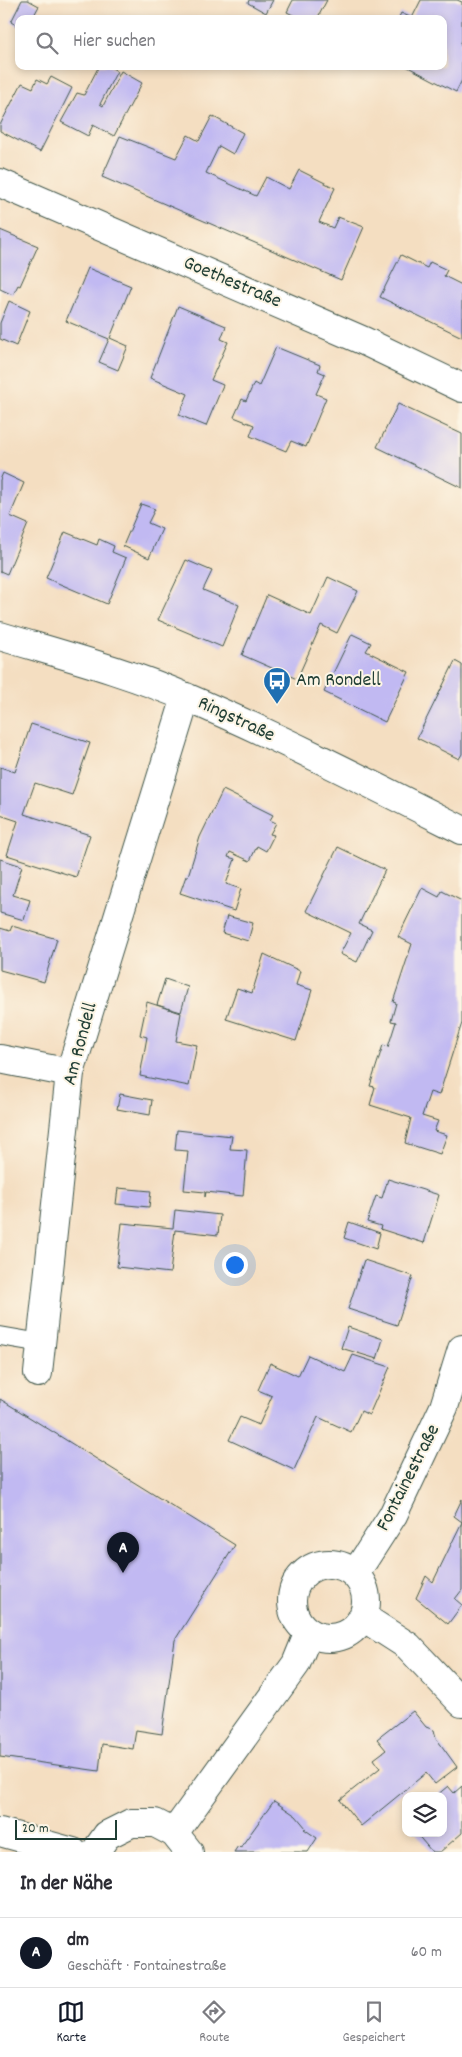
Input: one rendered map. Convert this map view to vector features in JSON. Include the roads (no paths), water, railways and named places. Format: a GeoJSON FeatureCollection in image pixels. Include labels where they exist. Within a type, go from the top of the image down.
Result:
{"type":"FeatureCollection","features":[{"type":"Feature","properties":{"kind":"street","name":"Goethestraße"},"geometry":{"type":"LineString","coordinates":[[0,183],[355,337],[462,388]]}},
{"type":"Feature","properties":{"kind":"street","name":"Ringstraße"},"geometry":{"type":"LineString","coordinates":[[0,636],[186,697],[314,755],[462,830]]}},
{"type":"Feature","properties":{"kind":"street","name":"Am Rondell"},"geometry":{"type":"LineString","coordinates":[[38,1373],[70,1073],[186,697]]}},
{"type":"Feature","properties":{"kind":"street"},"geometry":{"type":"LineString","coordinates":[[0,1060],[70,1073]]}},
{"type":"Feature","properties":{"kind":"street","name":"Fontainestraße"},"geometry":{"type":"LineString","coordinates":[[356,1574],[393,1515],[432,1434],[444,1407],[462,1349]]}},
{"type":"Feature","properties":{"kind":"street"},"geometry":{"type":"LineString","coordinates":[[331,1564],[344,1566],[356,1574],[364,1587],[366,1602],[363,1617],[353,1629],[339,1636],[324,1637],[309,1632],[298,1621],[293,1606],[294,1591],[302,1575],[317,1566],[331,1564]]}},
{"type":"Feature","properties":{"kind":"street"},"geometry":{"type":"LineString","coordinates":[[363,1617],[408,1646],[462,1703]]}},
{"type":"Feature","properties":{"kind":"street"},"geometry":{"type":"LineString","coordinates":[[95,1852],[107,1835],[131,1823],[155,1824],[182,1843],[296,1664],[309,1632]]}},
{"type":"Feature","properties":{"kind":"street"},"geometry":{"type":"LineString","coordinates":[[0,1832],[73,1852]]}},
{"type":"Feature","properties":{"kind":"lane"},"geometry":{"type":"LineString","coordinates":[[0,1336],[42,1343]]}},
{"type":"Feature","properties":{"kind":"place","name":"Am Rondell"},"geometry":{"type":"Point","coordinates":[277,705]}},
{"type":"Feature","properties":{"kind":"place","name":"dm"},"geometry":{"type":"Point","coordinates":[123,1573]}}]}
